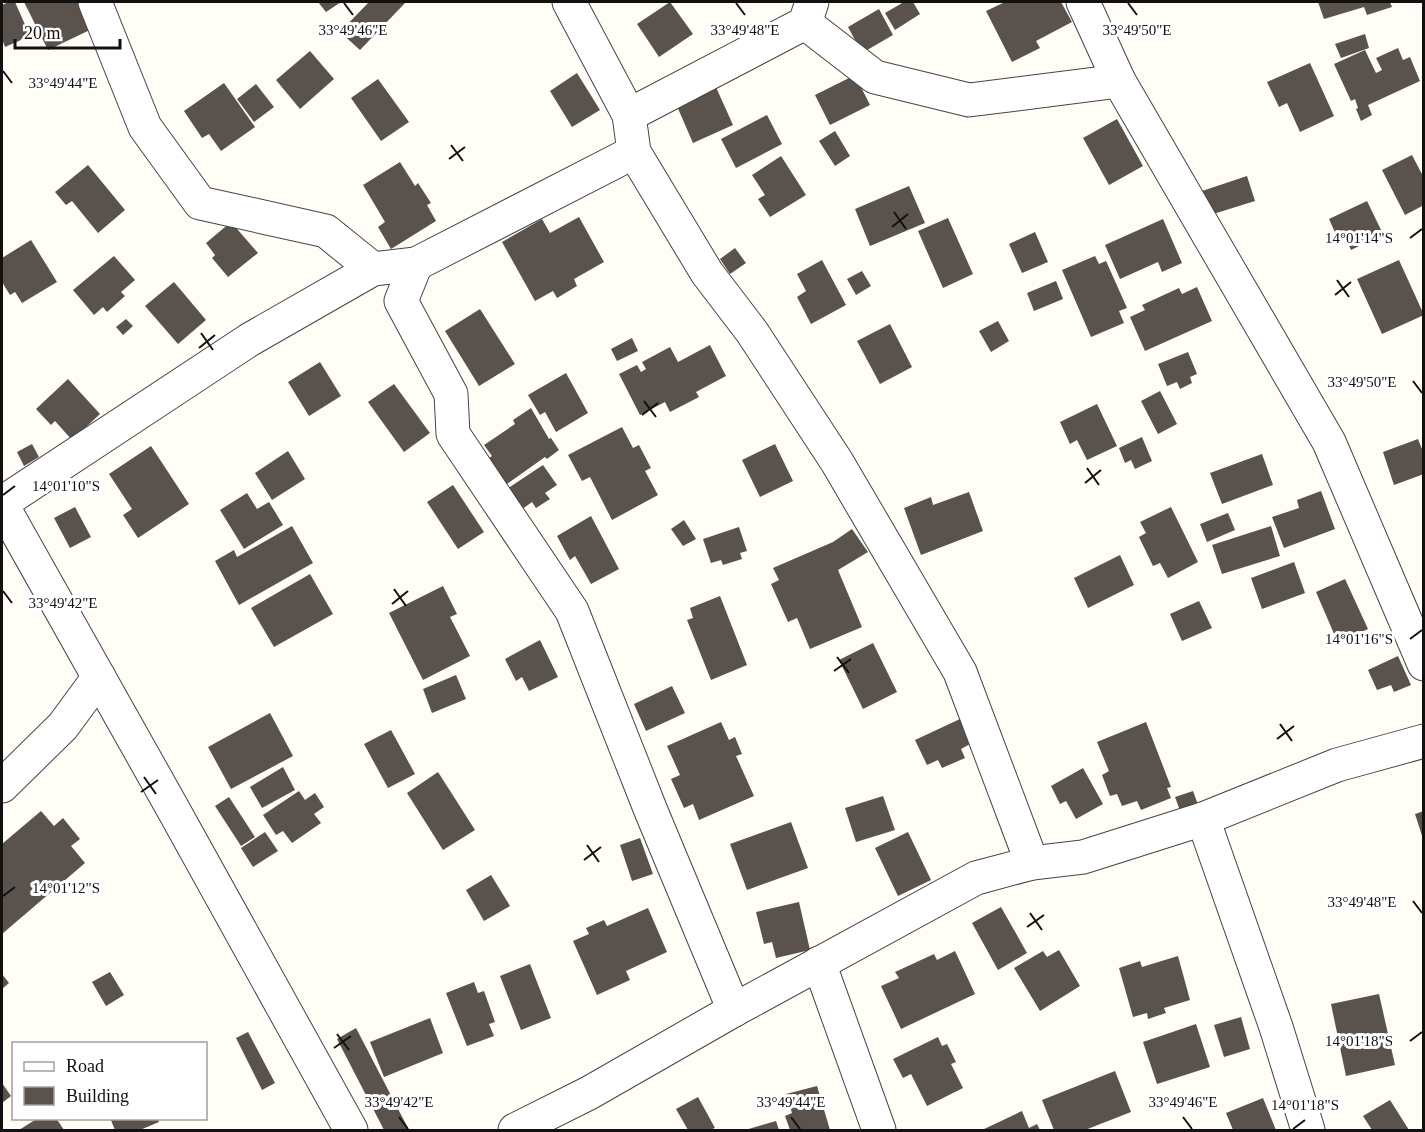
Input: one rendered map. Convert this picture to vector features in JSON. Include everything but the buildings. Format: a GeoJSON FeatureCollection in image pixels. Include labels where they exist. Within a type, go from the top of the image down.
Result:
{"type":"FeatureCollection","features":[{"type":"Feature","properties":{"kind":"street"},"geometry":{"type":"LineString","coordinates":[[94,2],[145,127],[200,203],[326,231],[373,269]]}},
{"type":"Feature","properties":{"kind":"street"},"geometry":{"type":"LineString","coordinates":[[569,2],[629,115],[634,152],[707,273],[752,332],[837,462],[960,672],[1032,863]]}},
{"type":"Feature","properties":{"kind":"street"},"geometry":{"type":"LineString","coordinates":[[1083,2],[1119,81],[1329,442],[1424,663]]}},
{"type":"Feature","properties":{"kind":"street"},"geometry":{"type":"LineString","coordinates":[[629,115],[809,12],[875,77],[969,100],[1119,81]]}},
{"type":"Feature","properties":{"kind":"street"},"geometry":{"type":"LineString","coordinates":[[351,1131],[2,504],[249,340],[373,269],[416,264],[634,152]]}},
{"type":"Feature","properties":{"kind":"street"},"geometry":{"type":"LineString","coordinates":[[416,264],[401,302],[451,394],[453,434],[572,611],[651,811],[734,1010]]}},
{"type":"Feature","properties":{"kind":"street"},"geometry":{"type":"LineString","coordinates":[[2,786],[63,726],[99,677]]}},
{"type":"Feature","properties":{"kind":"street"},"geometry":{"type":"LineString","coordinates":[[515,1131],[589,1093],[734,1010],[976,878],[1032,863],[1083,857],[1203,819],[1337,765],[1424,741]]}},
{"type":"Feature","properties":{"kind":"street"},"geometry":{"type":"LineString","coordinates":[[1203,819],[1276,1027],[1308,1131]]}},
{"type":"Feature","properties":{"kind":"street"},"geometry":{"type":"LineString","coordinates":[[819,963],[879,1131]]}}]}
